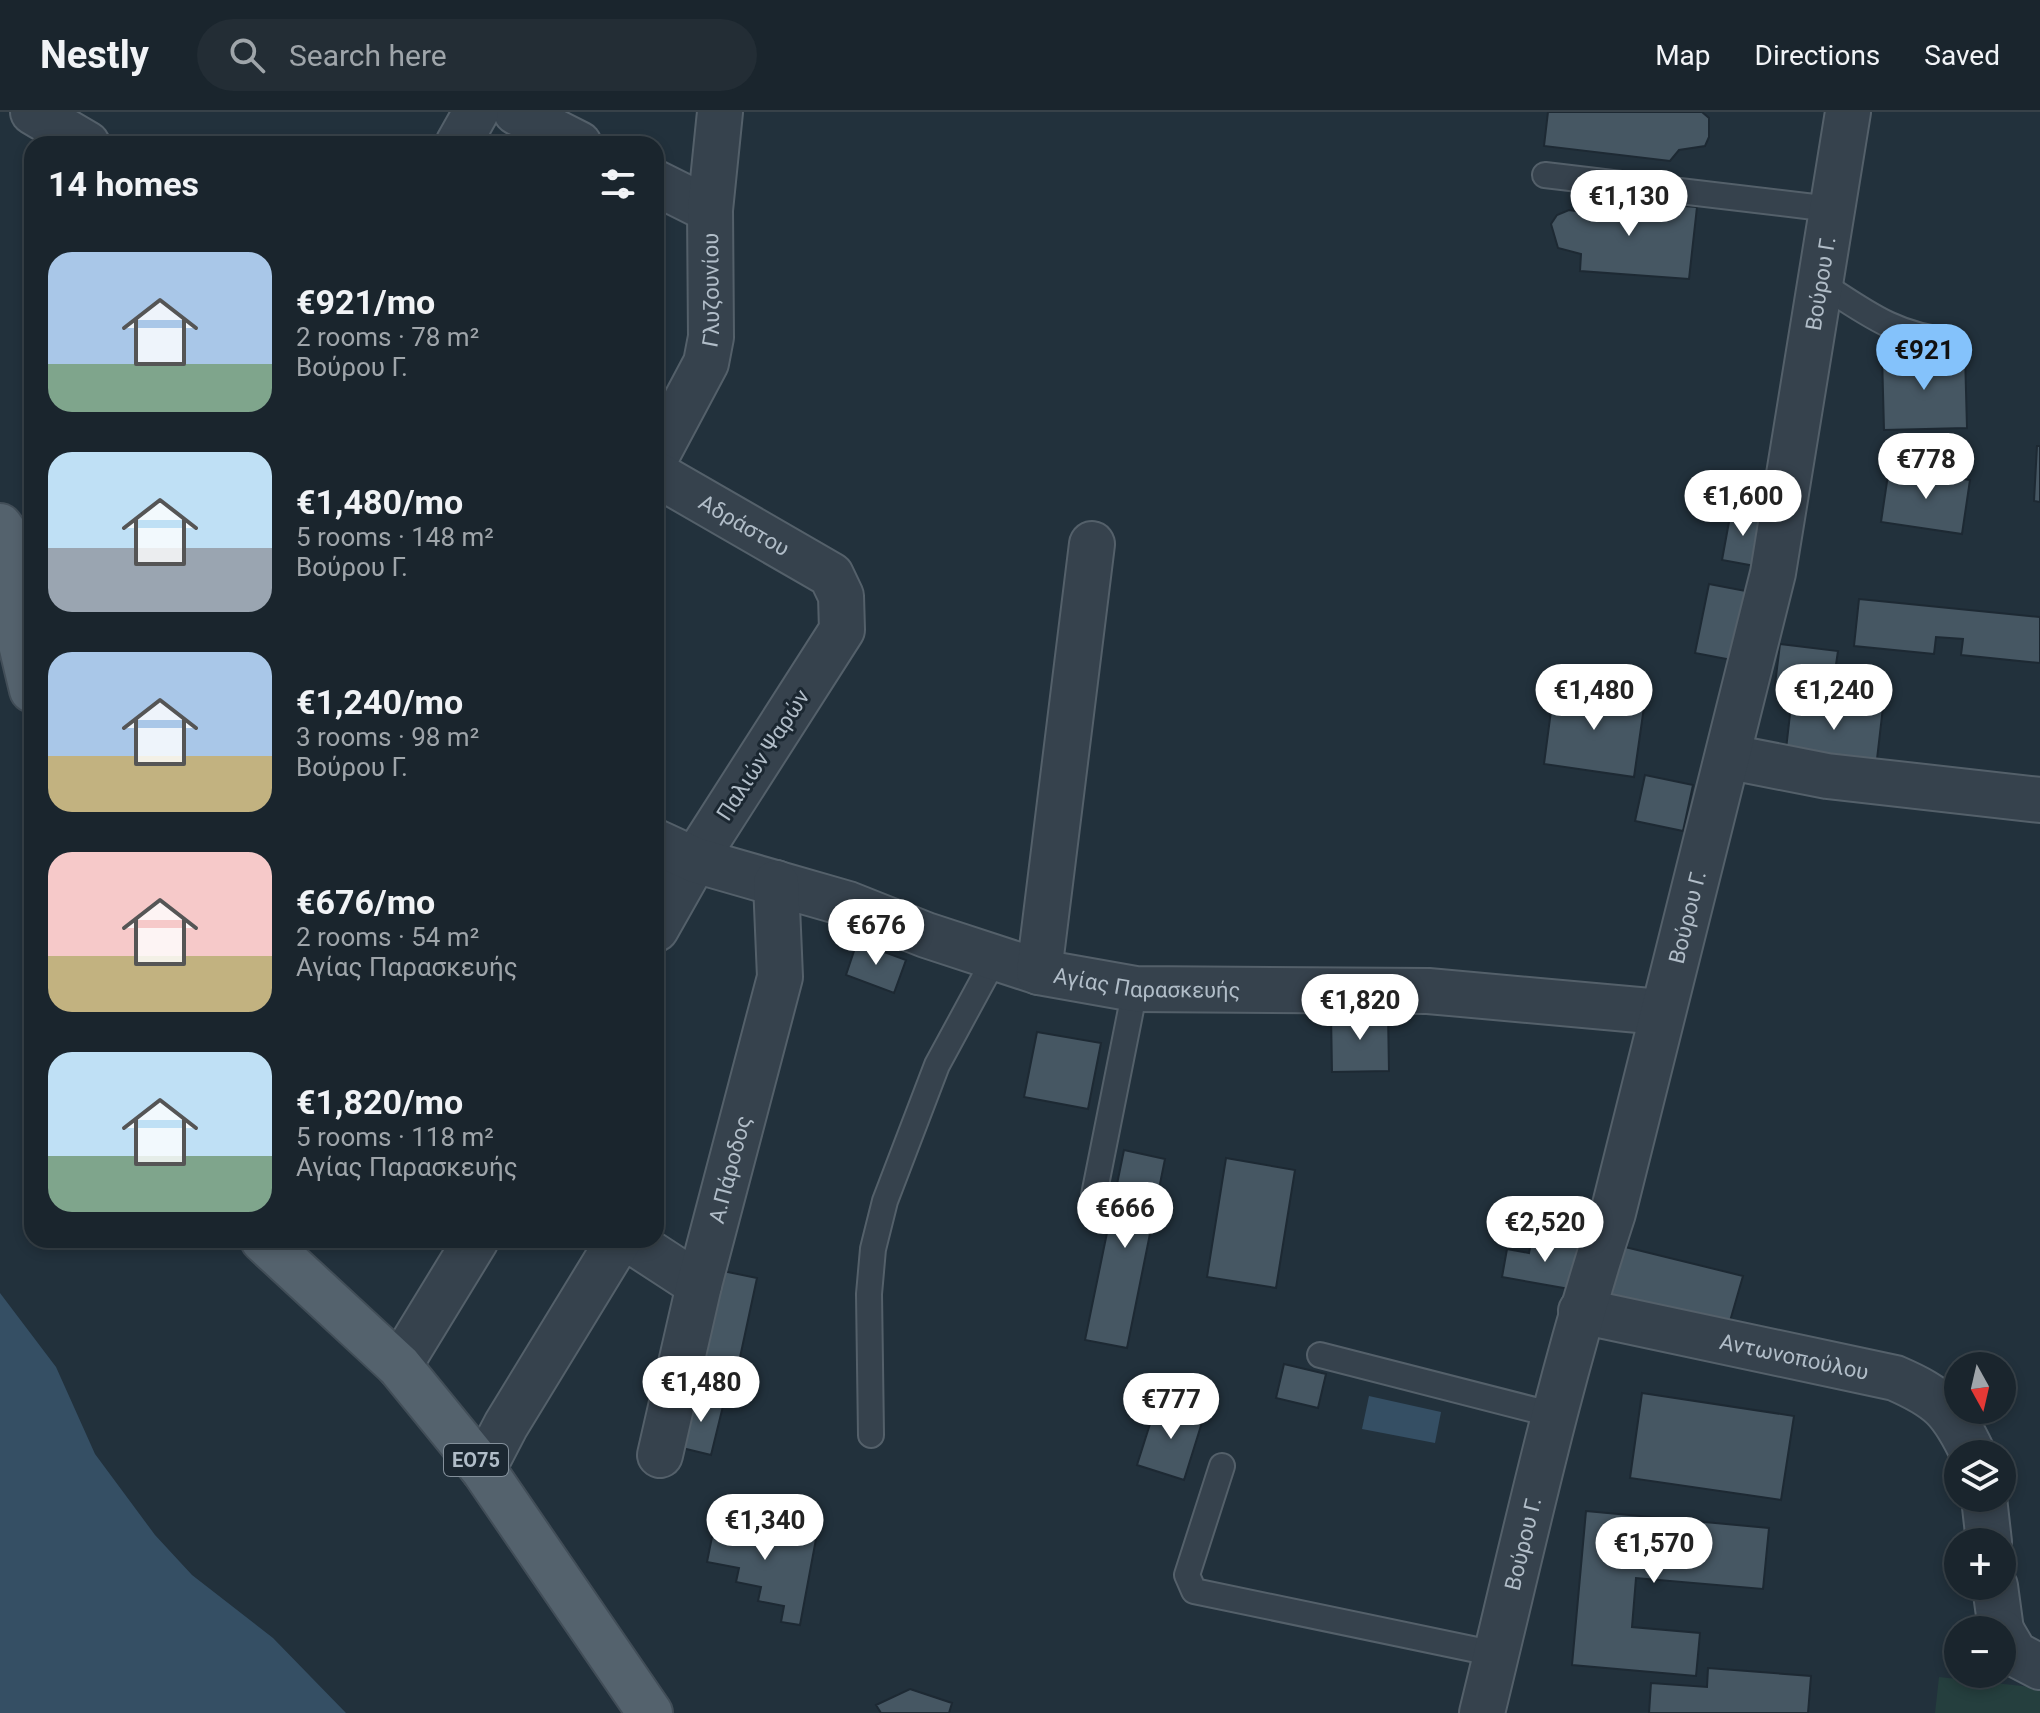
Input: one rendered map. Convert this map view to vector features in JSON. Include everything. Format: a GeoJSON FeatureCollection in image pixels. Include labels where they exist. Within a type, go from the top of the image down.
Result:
{"type":"FeatureCollection","features":[{"type":"Feature","properties":{"kind":"main road"},"geometry":{"type":"LineString","coordinates":[[14,560],[24,657]]}},
{"type":"Feature","properties":{"kind":"main road","name":"ΕΟ75"},"geometry":{"type":"LineString","coordinates":[[272,1248],[399,1366],[483,1469],[650,1713]]}},
{"type":"Feature","properties":{"kind":"street"},"geometry":{"type":"LineString","coordinates":[[33,112],[79,134]]}},
{"type":"Feature","properties":{"kind":"street"},"geometry":{"type":"LineString","coordinates":[[462,136],[476,112]]}},
{"type":"Feature","properties":{"kind":"street"},"geometry":{"type":"LineString","coordinates":[[516,112],[563,136]]}},
{"type":"Feature","properties":{"kind":"street","name":"Γλυζουνίου"},"geometry":{"type":"LineString","coordinates":[[664,442],[706,363],[711,337],[710,210],[720,112]]}},
{"type":"Feature","properties":{"kind":"street","name":"Βούρου Γ."},"geometry":{"type":"LineString","coordinates":[[1482,1713],[1554,1415],[1581,1311],[1613,1213],[1661,1012],[1730,757],[1773,573],[1848,112]]}},
{"type":"Feature","properties":{"kind":"street"},"geometry":{"type":"LineString","coordinates":[[664,187],[710,210]]}},
{"type":"Feature","properties":{"kind":"street","name":"Αδράστου"},"geometry":{"type":"LineString","coordinates":[[664,479],[831,575]]}},
{"type":"Feature","properties":{"kind":"street"},"geometry":{"type":"LineString","coordinates":[[1039,972],[1092,544]]}},
{"type":"Feature","properties":{"kind":"street","name":"Παλιών Ψαρών"},"geometry":{"type":"LineString","coordinates":[[664,915],[695,860],[842,630],[841,596],[831,575]]}},
{"type":"Feature","properties":{"kind":"street"},"geometry":{"type":"LineString","coordinates":[[1730,757],[1827,776],[2040,800]]}},
{"type":"Feature","properties":{"kind":"street","name":"Αγίας Παρασκευής"},"geometry":{"type":"LineString","coordinates":[[664,846],[695,860],[848,904],[1039,972],[1135,989],[1428,991],[1661,1012]]}},
{"type":"Feature","properties":{"kind":"street","name":"Α.Πάροδος"},"geometry":{"type":"LineString","coordinates":[[660,1455],[699,1285],[780,977],[776,883]]}},
{"type":"Feature","properties":{"kind":"street"},"geometry":{"type":"LineString","coordinates":[[399,1366],[471,1248]]}},
{"type":"Feature","properties":{"kind":"street"},"geometry":{"type":"LineString","coordinates":[[483,1469],[506,1425],[614,1248]]}},
{"type":"Feature","properties":{"kind":"street"},"geometry":{"type":"LineString","coordinates":[[642,1248],[699,1285]]}},
{"type":"Feature","properties":{"kind":"street","name":"Αντωνοπούλου"},"geometry":{"type":"LineString","coordinates":[[1581,1311],[1895,1378],[1927,1392],[1955,1417],[1966,1440]]}},
{"type":"Feature","properties":{"kind":"street"},"geometry":{"type":"LineString","coordinates":[[2016,1655],[2040,1667]]}},
{"type":"Feature","properties":{"kind":"lane"},"geometry":{"type":"LineString","coordinates":[[1545,175],[1831,209]]}},
{"type":"Feature","properties":{"kind":"lane"},"geometry":{"type":"LineString","coordinates":[[1819,282],[1887,327],[1920,339],[1951,341]]}},
{"type":"Feature","properties":{"kind":"lane"},"geometry":{"type":"LineString","coordinates":[[871,1435],[869,1294],[873,1249],[885,1201],[937,1065],[995,958]]}},
{"type":"Feature","properties":{"kind":"lane"},"geometry":{"type":"LineString","coordinates":[[1094,1195],[1135,989]]}},
{"type":"Feature","properties":{"kind":"lane"},"geometry":{"type":"LineString","coordinates":[[1320,1355],[1554,1415]]}},
{"type":"Feature","properties":{"kind":"lane"},"geometry":{"type":"LineString","coordinates":[[1222,1466],[1187,1575],[1194,1591],[1496,1654]]}},
{"type":"Feature","properties":{"kind":"green space"},"geometry":{"type":"Polygon","coordinates":[[[1939,1677],[1944,1678],[1944,1688],[2016,1688],[2016,1685],[2040,1688],[2040,1713],[1935,1713],[1939,1677]]]}},
{"type":"Feature","properties":{"kind":"water"},"geometry":{"type":"Polygon","coordinates":[[[0,1293],[56,1367],[95,1454],[155,1535],[192,1575],[273,1638],[346,1713],[0,1713],[0,1293]]]}},
{"type":"Feature","properties":{"kind":"water"},"geometry":{"type":"Polygon","coordinates":[[[1369,1396],[1441,1412],[1435,1443],[1362,1429],[1369,1396]]]}},
{"type":"Feature","properties":{"kind":"building"},"geometry":{"type":"Polygon","coordinates":[[[1548,112],[1702,112],[1709,118],[1709,137],[1705,146],[1679,150],[1670,161],[1544,146],[1548,112]]]}},
{"type":"Feature","properties":{"kind":"building"},"geometry":{"type":"Polygon","coordinates":[[[1584,198],[1697,207],[1689,279],[1580,271],[1581,254],[1558,248],[1551,224],[1557,215],[1569,210],[1583,212],[1584,198]]]}},
{"type":"Feature","properties":{"kind":"building"},"geometry":{"type":"Polygon","coordinates":[[[1965,354],[1967,428],[1884,430],[1882,355],[1965,354]]]}},
{"type":"Feature","properties":{"kind":"building"},"geometry":{"type":"Polygon","coordinates":[[[2037,446],[2040,446],[2040,502],[2034,501],[2037,446]]]}},
{"type":"Feature","properties":{"kind":"building"},"geometry":{"type":"Polygon","coordinates":[[[1889,468],[1970,480],[1962,534],[1881,522],[1889,468]]]}},
{"type":"Feature","properties":{"kind":"building"},"geometry":{"type":"Polygon","coordinates":[[[1731,511],[1764,517],[1755,566],[1722,560],[1731,511]]]}},
{"type":"Feature","properties":{"kind":"building"},"geometry":{"type":"Polygon","coordinates":[[[1709,584],[1751,592],[1737,661],[1695,653],[1709,584]]]}},
{"type":"Feature","properties":{"kind":"building"},"geometry":{"type":"Polygon","coordinates":[[[1859,599],[2040,617],[2040,663],[1961,655],[1963,639],[1936,637],[1934,654],[1854,646],[1859,599]]]}},
{"type":"Feature","properties":{"kind":"building"},"geometry":{"type":"Polygon","coordinates":[[[1780,644],[1838,651],[1832,692],[1775,685],[1780,644]]]}},
{"type":"Feature","properties":{"kind":"building"},"geometry":{"type":"Polygon","coordinates":[[[1554,688],[1645,700],[1634,777],[1544,764],[1554,688]]]}},
{"type":"Feature","properties":{"kind":"building"},"geometry":{"type":"Polygon","coordinates":[[[1792,697],[1883,707],[1876,768],[1785,758],[1792,697]]]}},
{"type":"Feature","properties":{"kind":"building"},"geometry":{"type":"Polygon","coordinates":[[[1645,775],[1693,785],[1683,831],[1635,821],[1645,775]]]}},
{"type":"Feature","properties":{"kind":"building"},"geometry":{"type":"Polygon","coordinates":[[[857,942],[906,960],[894,993],[846,975],[857,942]]]}},
{"type":"Feature","properties":{"kind":"building"},"geometry":{"type":"Polygon","coordinates":[[[1388,1012],[1389,1071],[1332,1072],[1331,1014],[1388,1012]]]}},
{"type":"Feature","properties":{"kind":"building"},"geometry":{"type":"Polygon","coordinates":[[[1037,1032],[1101,1043],[1088,1109],[1024,1097],[1037,1032]]]}},
{"type":"Feature","properties":{"kind":"building"},"geometry":{"type":"Polygon","coordinates":[[[1124,1150],[1165,1159],[1127,1348],[1085,1340],[1124,1150]]]}},
{"type":"Feature","properties":{"kind":"building"},"geometry":{"type":"Polygon","coordinates":[[[1226,1158],[1295,1170],[1276,1288],[1207,1277],[1226,1158]]]}},
{"type":"Feature","properties":{"kind":"building"},"geometry":{"type":"Polygon","coordinates":[[[1532,1237],[1583,1247],[1575,1290],[1502,1277],[1507,1249],[1529,1253],[1532,1237]]]}},
{"type":"Feature","properties":{"kind":"building"},"geometry":{"type":"Polygon","coordinates":[[[1617,1245],[1743,1276],[1726,1335],[1603,1302],[1617,1245]]]}},
{"type":"Feature","properties":{"kind":"building"},"geometry":{"type":"Polygon","coordinates":[[[713,1269],[757,1278],[736,1376],[692,1367],[713,1269]]]}},
{"type":"Feature","properties":{"kind":"building"},"geometry":{"type":"Polygon","coordinates":[[[1284,1364],[1326,1374],[1318,1408],[1276,1398],[1284,1364]]]}},
{"type":"Feature","properties":{"kind":"building"},"geometry":{"type":"Polygon","coordinates":[[[1642,1393],[1794,1416],[1781,1500],[1630,1478],[1642,1393]]]}},
{"type":"Feature","properties":{"kind":"building"},"geometry":{"type":"Polygon","coordinates":[[[690,1394],[724,1402],[711,1455],[678,1447],[690,1394]]]}},
{"type":"Feature","properties":{"kind":"building"},"geometry":{"type":"Polygon","coordinates":[[[1157,1402],[1204,1416],[1184,1480],[1137,1465],[1157,1402]]]}},
{"type":"Feature","properties":{"kind":"building"},"geometry":{"type":"Polygon","coordinates":[[[1586,1511],[1769,1528],[1763,1589],[1636,1578],[1632,1627],[1700,1633],[1696,1676],[1572,1665],[1586,1511]]]}},
{"type":"Feature","properties":{"kind":"building"},"geometry":{"type":"Polygon","coordinates":[[[717,1512],[753,1518],[751,1528],[816,1539],[800,1625],[781,1622],[784,1606],[758,1601],[761,1587],[736,1582],[739,1568],[707,1562],[717,1512]]]}},
{"type":"Feature","properties":{"kind":"building"},"geometry":{"type":"Polygon","coordinates":[[[1708,1668],[1811,1676],[1808,1713],[1649,1713],[1651,1683],[1707,1687],[1708,1668]]]}},
{"type":"Feature","properties":{"kind":"building"},"geometry":{"type":"Polygon","coordinates":[[[910,1689],[952,1703],[949,1713],[881,1713],[876,1705],[910,1689]]]}}]}
